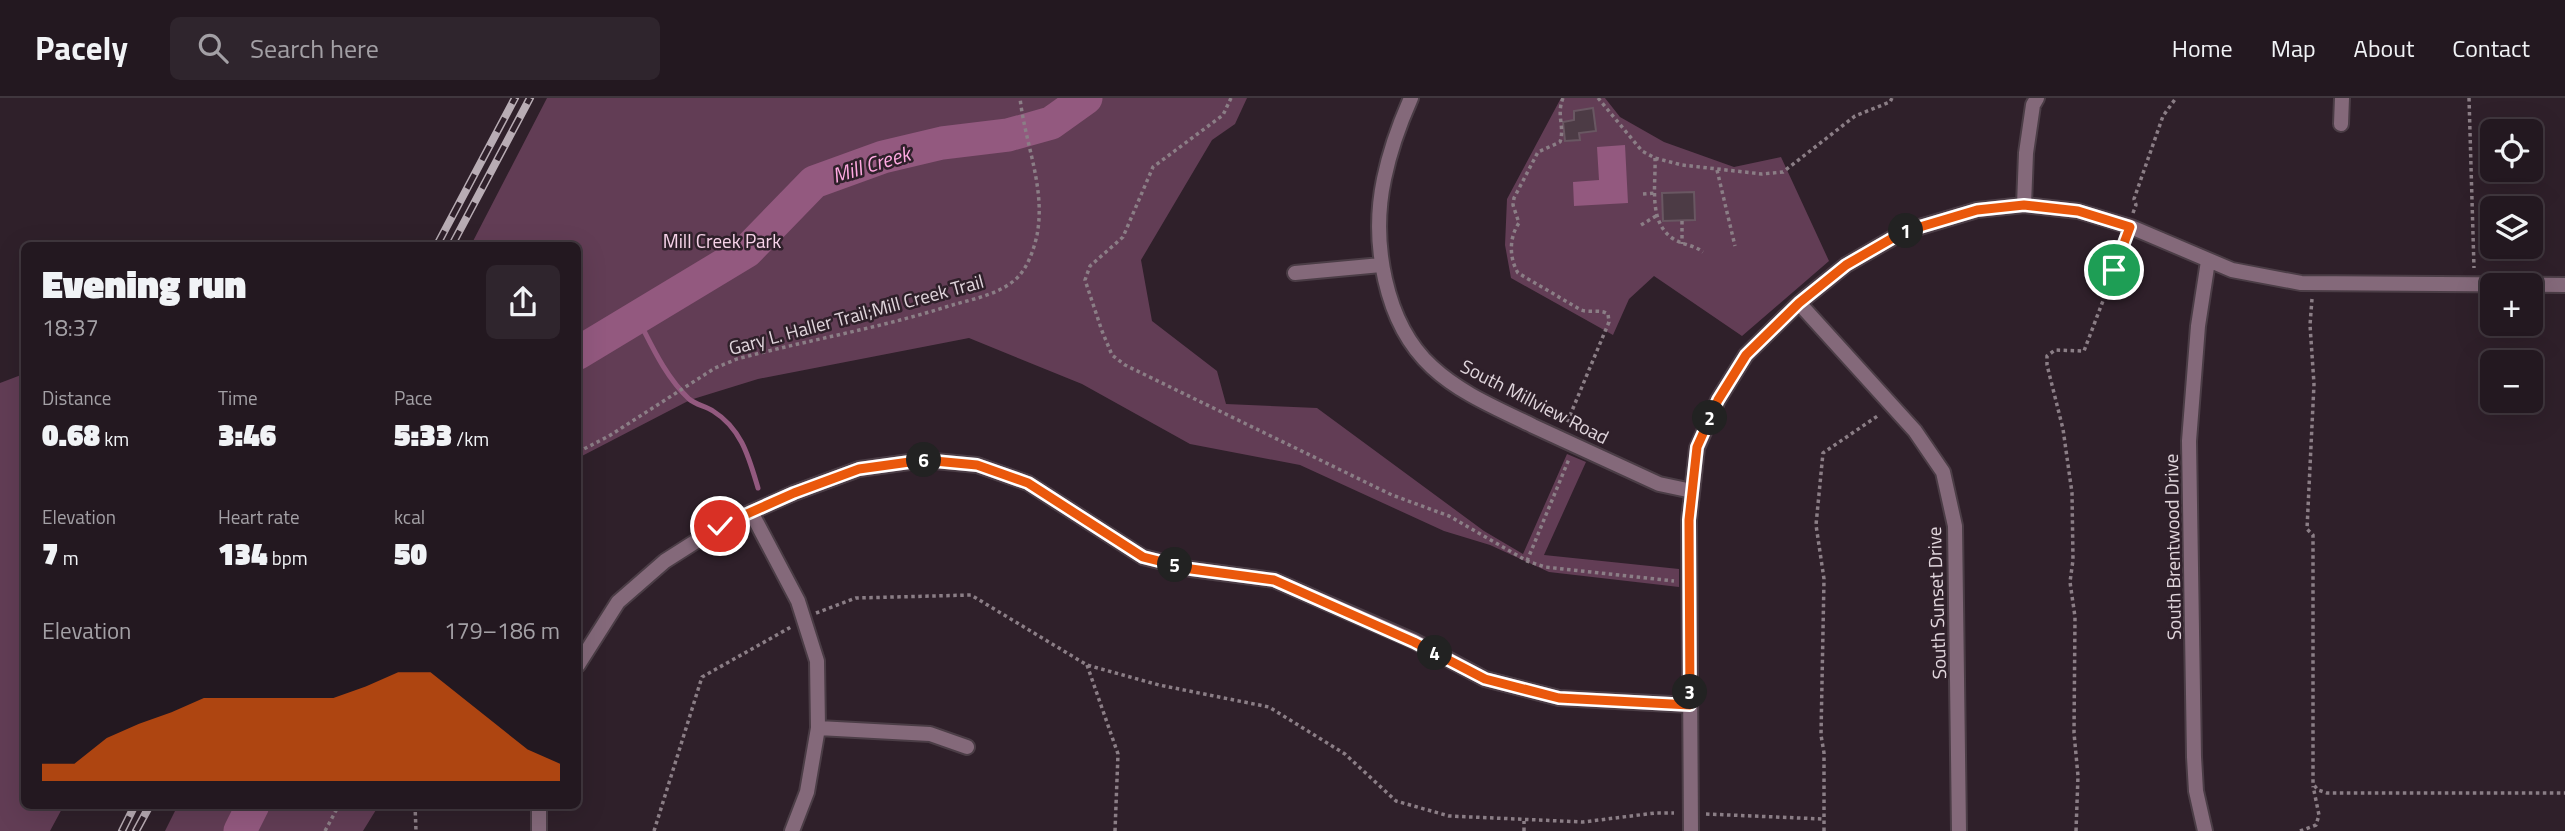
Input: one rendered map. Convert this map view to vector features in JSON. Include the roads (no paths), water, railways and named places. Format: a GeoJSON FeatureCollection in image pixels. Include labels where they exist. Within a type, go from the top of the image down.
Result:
{"type":"FeatureCollection","features":[{"type":"Feature","properties":{"kind":"street","name":"South Millview Road"},"geometry":{"type":"LineString","coordinates":[[1411,98],[1395,135],[1383,182],[1380,227],[1381,265],[1390,301],[1406,337],[1432,367],[1463,391],[1659,484],[1692,491]]}},
{"type":"Feature","properties":{"kind":"street"},"geometry":{"type":"LineString","coordinates":[[2024,205],[2026,153],[2033,105],[2037,98]]}},
{"type":"Feature","properties":{"kind":"street"},"geometry":{"type":"LineString","coordinates":[[2341,124],[2342,98]]}},
{"type":"Feature","properties":{"kind":"street"},"geometry":{"type":"LineString","coordinates":[[1691,831],[1689,520],[1697,447],[1718,400],[1746,355],[1799,303],[1846,265],[1903,232],[1977,210],[2024,205],[2078,211],[2130,227],[2232,271],[2301,283],[2565,285]]}},
{"type":"Feature","properties":{"kind":"street","name":"South Brentwood Drive"},"geometry":{"type":"LineString","coordinates":[[2205,831],[2196,790],[2194,757],[2189,441],[2198,326],[2208,261]]}},
{"type":"Feature","properties":{"kind":"street"},"geometry":{"type":"LineString","coordinates":[[1295,273],[1381,265]]}},
{"type":"Feature","properties":{"kind":"street","name":"South Sunset Drive"},"geometry":{"type":"LineString","coordinates":[[1799,303],[1915,431],[1943,472],[1955,526],[1959,831]]}},
{"type":"Feature","properties":{"kind":"street"},"geometry":{"type":"LineString","coordinates":[[581,660],[618,602],[665,561],[720,526],[859,469],[924,460],[977,465],[1028,483],[1143,557],[1191,569],[1274,580],[1414,642],[1485,679],[1559,698],[1690,705]]}},
{"type":"Feature","properties":{"kind":"street"},"geometry":{"type":"LineString","coordinates":[[751,512],[798,601],[817,660],[818,728],[807,792],[792,831]]}},
{"type":"Feature","properties":{"kind":"street"},"geometry":{"type":"LineString","coordinates":[[818,728],[930,734],[967,747]]}},
{"type":"Feature","properties":{"kind":"street"},"geometry":{"type":"LineString","coordinates":[[539,809],[540,831]]}},
{"type":"Feature","properties":{"kind":"waterway","name":"Mill Creek"},"geometry":{"type":"LineString","coordinates":[[581,351],[747,251],[814,182],[883,157],[942,143],[1008,135],[1051,123],[1086,98]]}},
{"type":"Feature","properties":{"kind":"waterway"},"geometry":{"type":"LineString","coordinates":[[637,317],[680,390],[692,401],[723,418],[738,435],[758,488]]}},
{"type":"Feature","properties":{"kind":"waterway","name":"Mill Creek"},"geometry":{"type":"LineString","coordinates":[[240,831],[251,809]]}},
{"type":"Feature","properties":{"kind":"railway"},"geometry":{"type":"LineString","coordinates":[[439,242],[515,98]]}},
{"type":"Feature","properties":{"kind":"railway"},"geometry":{"type":"LineString","coordinates":[[454,242],[530,98]]}},
{"type":"Feature","properties":{"kind":"railway"},"geometry":{"type":"LineString","coordinates":[[122,831],[133,809]]}},
{"type":"Feature","properties":{"kind":"railway"},"geometry":{"type":"LineString","coordinates":[[136,831],[148,809]]}},
{"type":"Feature","properties":{"kind":"park label","name":"Mill Creek Park"},"geometry":{"type":"Point","coordinates":[722,240]}}]}
